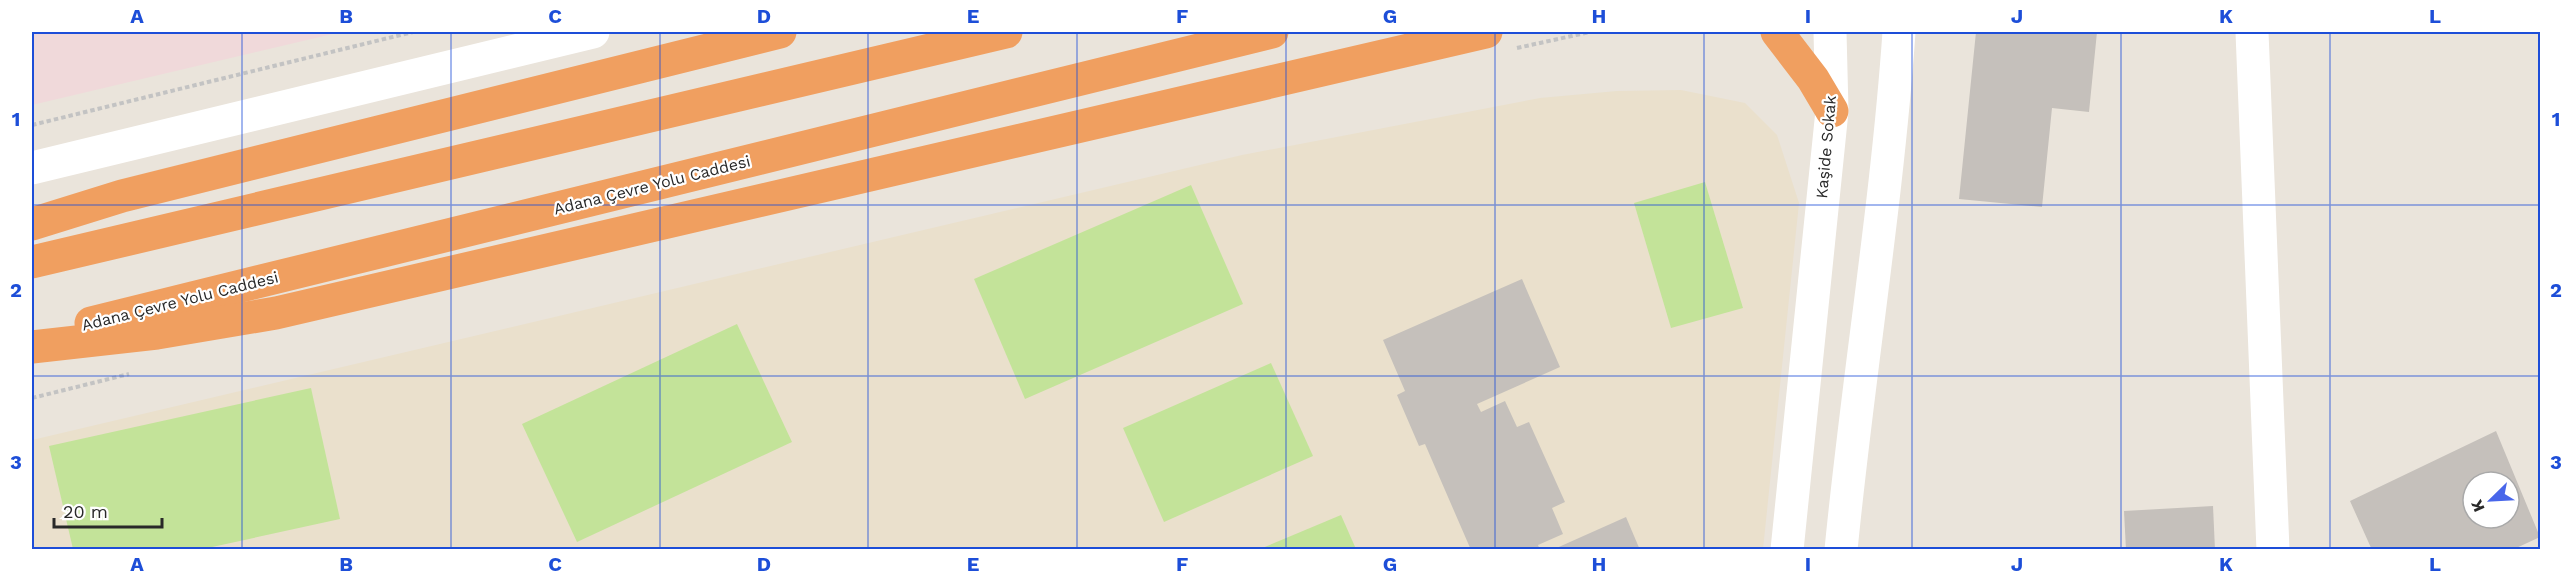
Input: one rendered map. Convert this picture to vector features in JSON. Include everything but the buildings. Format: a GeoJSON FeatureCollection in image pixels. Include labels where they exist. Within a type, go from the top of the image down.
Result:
{"type":"FeatureCollection","features":[{"type":"Feature","properties":{"kind":"highway"},"geometry":{"type":"LineString","coordinates":[[32,224],[122,196],[780,32]]}},
{"type":"Feature","properties":{"kind":"highway"},"geometry":{"type":"LineString","coordinates":[[32,262],[1006,32]]}},
{"type":"Feature","properties":{"kind":"highway","name":"Adana Çevre Yolu Caddesi"},"geometry":{"type":"LineString","coordinates":[[32,338],[1272,32]]}},
{"type":"Feature","properties":{"kind":"highway"},"geometry":{"type":"LineString","coordinates":[[32,347],[157,333],[287,310],[1486,32]]}},
{"type":"Feature","properties":{"kind":"highway"},"geometry":{"type":"LineString","coordinates":[[1777,32],[1813,79],[1832,111]]}},
{"type":"Feature","properties":{"kind":"street"},"geometry":{"type":"LineString","coordinates":[[32,168],[593,32]]}},
{"type":"Feature","properties":{"kind":"street","name":"Kaşide Sokak"},"geometry":{"type":"LineString","coordinates":[[1787,549],[1832,111],[1830,32]]}},
{"type":"Feature","properties":{"kind":"street"},"geometry":{"type":"LineString","coordinates":[[1840,549],[1893,115],[1899,32]]}},
{"type":"Feature","properties":{"kind":"street"},"geometry":{"type":"LineString","coordinates":[[2252,32],[2273,549]]}},
{"type":"Feature","properties":{"kind":"path"},"geometry":{"type":"LineString","coordinates":[[32,125],[413,32]]}},
{"type":"Feature","properties":{"kind":"shaded area"},"geometry":{"type":"Polygon","coordinates":[[[32,32],[341,32],[32,105],[32,32]]]}},
{"type":"Feature","properties":{"kind":"shaded area"},"geometry":{"type":"Polygon","coordinates":[[[1681,90],[1745,103],[1777,135],[1799,203],[1763,549],[32,549],[32,440],[1242,155],[1540,98],[1617,91],[1681,90]]]}},
{"type":"Feature","properties":{"kind":"green space"},"geometry":{"type":"Polygon","coordinates":[[[1705,182],[1743,308],[1671,328],[1634,203],[1705,182]]]}},
{"type":"Feature","properties":{"kind":"green space"},"geometry":{"type":"Polygon","coordinates":[[[1191,185],[1243,304],[1025,399],[974,279],[1191,185]]]}},
{"type":"Feature","properties":{"kind":"green space"},"geometry":{"type":"Polygon","coordinates":[[[737,324],[792,442],[577,542],[522,424],[737,324]]]}},
{"type":"Feature","properties":{"kind":"green space"},"geometry":{"type":"Polygon","coordinates":[[[1271,363],[1313,456],[1164,522],[1123,428],[1271,363]]]}},
{"type":"Feature","properties":{"kind":"green space"},"geometry":{"type":"Polygon","coordinates":[[[311,388],[340,519],[203,549],[73,549],[49,446],[311,388]]]}},
{"type":"Feature","properties":{"kind":"green space"},"geometry":{"type":"Polygon","coordinates":[[[1341,515],[1356,549],[1260,549],[1341,515]]]}}]}
